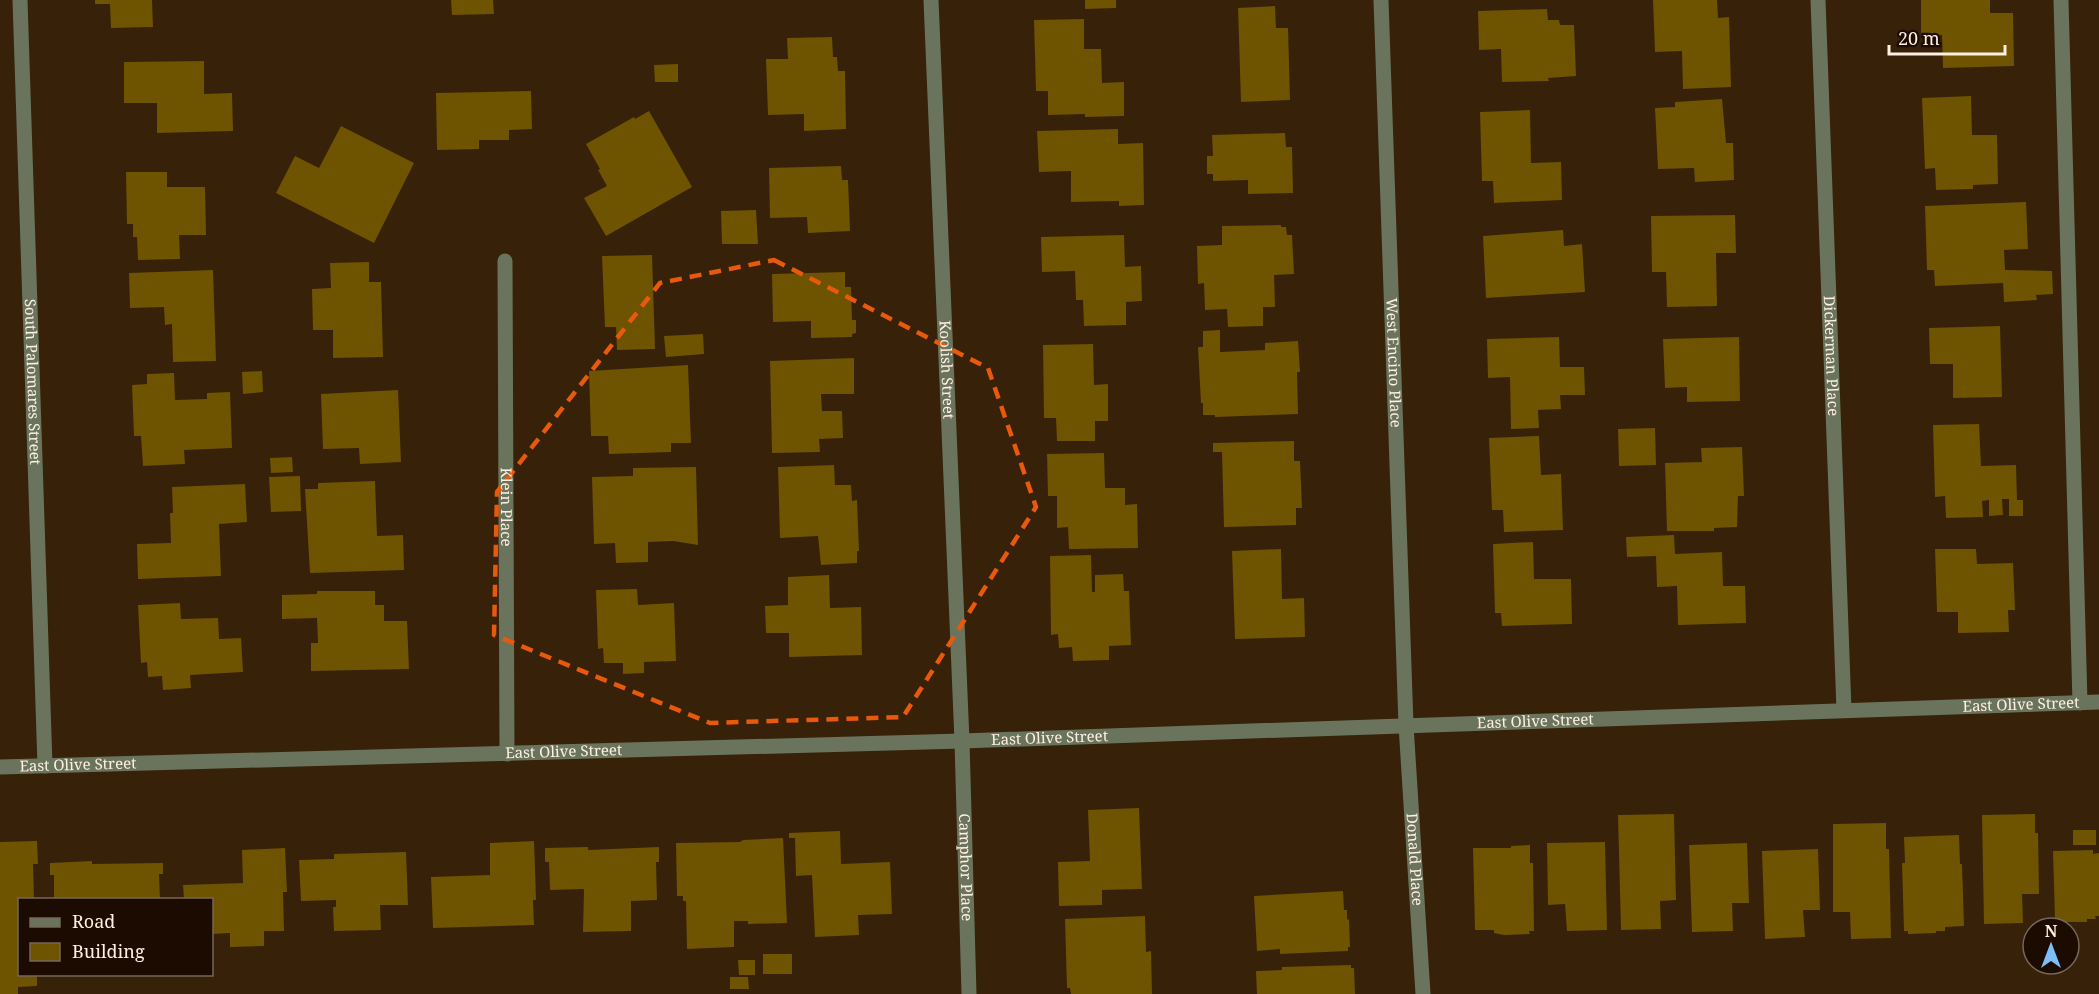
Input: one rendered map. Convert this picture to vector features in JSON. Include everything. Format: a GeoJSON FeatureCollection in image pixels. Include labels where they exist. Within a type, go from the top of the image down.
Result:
{"type":"FeatureCollection","features":[{"type":"Feature","properties":{"kind":"street","name":"South Palomares Street"},"geometry":{"type":"LineString","coordinates":[[20,0],[45,766]]}},
{"type":"Feature","properties":{"kind":"street","name":"Koolish Street"},"geometry":{"type":"LineString","coordinates":[[931,0],[962,741]]}},
{"type":"Feature","properties":{"kind":"street","name":"West Encino Place"},"geometry":{"type":"LineString","coordinates":[[1381,0],[1406,725]]}},
{"type":"Feature","properties":{"kind":"street","name":"Dickerman Place"},"geometry":{"type":"LineString","coordinates":[[1818,0],[1844,710]]}},
{"type":"Feature","properties":{"kind":"street"},"geometry":{"type":"LineString","coordinates":[[2061,0],[2080,703]]}},
{"type":"Feature","properties":{"kind":"street","name":"Klein Place"},"geometry":{"type":"LineString","coordinates":[[505,261],[507,754]]}},
{"type":"Feature","properties":{"kind":"street","name":"East Olive Street"},"geometry":{"type":"LineString","coordinates":[[0,766],[962,741],[2099,702]]}},
{"type":"Feature","properties":{"kind":"street","name":"Donald Place"},"geometry":{"type":"LineString","coordinates":[[1406,725],[1423,994]]}},
{"type":"Feature","properties":{"kind":"street","name":"Camphor Place"},"geometry":{"type":"LineString","coordinates":[[962,741],[969,994]]}},
{"type":"Feature","properties":{"kind":"highlighted area"},"geometry":{"type":"Polygon","coordinates":[[[774,260],[988,368],[1036,507],[903,717],[710,723],[494,635],[497,492],[660,283],[774,260]]]}},
{"type":"Feature","properties":{"kind":"building"},"geometry":{"type":"Polygon","coordinates":[[[95,0],[152,0],[153,27],[111,28],[110,4],[95,4],[95,0]]]}},
{"type":"Feature","properties":{"kind":"building"},"geometry":{"type":"Polygon","coordinates":[[[451,0],[493,0],[494,14],[452,15],[451,0]]]}},
{"type":"Feature","properties":{"kind":"building"},"geometry":{"type":"Polygon","coordinates":[[[1085,0],[1116,0],[1116,8],[1085,9],[1085,0]]]}},
{"type":"Feature","properties":{"kind":"building"},"geometry":{"type":"Polygon","coordinates":[[[1653,0],[1717,0],[1718,18],[1729,17],[1731,87],[1683,89],[1682,51],[1655,52],[1653,0]]]}},
{"type":"Feature","properties":{"kind":"building"},"geometry":{"type":"Polygon","coordinates":[[[1921,0],[1990,0],[1990,13],[2013,13],[2014,66],[1943,68],[1942,35],[1921,36],[1921,0]]]}},
{"type":"Feature","properties":{"kind":"building"},"geometry":{"type":"Polygon","coordinates":[[[1275,6],[1276,28],[1288,28],[1290,100],[1241,102],[1238,8],[1275,6]]]}},
{"type":"Feature","properties":{"kind":"building"},"geometry":{"type":"Polygon","coordinates":[[[1547,9],[1548,20],[1559,20],[1560,25],[1574,25],[1576,76],[1548,78],[1549,81],[1502,82],[1501,49],[1479,50],[1478,11],[1547,9]]]}},
{"type":"Feature","properties":{"kind":"building"},"geometry":{"type":"Polygon","coordinates":[[[1084,19],[1084,49],[1101,49],[1102,83],[1124,82],[1124,116],[1048,115],[1048,91],[1036,91],[1034,20],[1084,19]]]}},
{"type":"Feature","properties":{"kind":"building"},"geometry":{"type":"Polygon","coordinates":[[[832,37],[833,57],[837,57],[838,71],[845,71],[846,129],[804,131],[804,114],[768,115],[766,59],[788,59],[787,38],[832,37]]]}},
{"type":"Feature","properties":{"kind":"building"},"geometry":{"type":"Polygon","coordinates":[[[204,61],[204,94],[232,93],[233,131],[157,133],[157,103],[124,103],[124,62],[204,61]]]}},
{"type":"Feature","properties":{"kind":"building"},"geometry":{"type":"Polygon","coordinates":[[[678,64],[678,82],[655,82],[654,65],[678,64]]]}},
{"type":"Feature","properties":{"kind":"building"},"geometry":{"type":"Polygon","coordinates":[[[531,91],[532,129],[509,130],[509,140],[479,140],[479,149],[437,150],[436,93],[531,91]]]}},
{"type":"Feature","properties":{"kind":"building"},"geometry":{"type":"Polygon","coordinates":[[[1971,96],[1972,135],[1997,135],[1998,184],[1973,185],[1973,189],[1936,190],[1935,168],[1925,169],[1922,98],[1971,96]]]}},
{"type":"Feature","properties":{"kind":"building"},"geometry":{"type":"Polygon","coordinates":[[[1722,99],[1726,143],[1733,143],[1734,180],[1695,182],[1694,168],[1658,169],[1655,108],[1675,107],[1675,102],[1722,99]]]}},
{"type":"Feature","properties":{"kind":"building"},"geometry":{"type":"Polygon","coordinates":[[[1530,110],[1531,163],[1561,162],[1562,200],[1494,203],[1493,181],[1482,181],[1480,112],[1530,110]]]}},
{"type":"Feature","properties":{"kind":"building"},"geometry":{"type":"Polygon","coordinates":[[[649,111],[692,187],[606,236],[584,198],[607,186],[586,144],[649,111]]]}},
{"type":"Feature","properties":{"kind":"building"},"geometry":{"type":"Polygon","coordinates":[[[341,126],[414,163],[374,243],[276,193],[295,156],[319,168],[341,126]]]}},
{"type":"Feature","properties":{"kind":"building"},"geometry":{"type":"Polygon","coordinates":[[[1118,129],[1118,144],[1143,143],[1144,205],[1119,206],[1119,201],[1071,202],[1071,171],[1039,172],[1037,131],[1118,129]]]}},
{"type":"Feature","properties":{"kind":"building"},"geometry":{"type":"Polygon","coordinates":[[[1285,133],[1286,147],[1292,147],[1293,193],[1248,194],[1248,180],[1213,181],[1213,174],[1207,174],[1207,156],[1213,156],[1212,135],[1285,133]]]}},
{"type":"Feature","properties":{"kind":"building"},"geometry":{"type":"Polygon","coordinates":[[[841,166],[842,180],[848,180],[850,231],[808,233],[807,217],[770,218],[769,168],[841,166]]]}},
{"type":"Feature","properties":{"kind":"building"},"geometry":{"type":"Polygon","coordinates":[[[126,172],[167,172],[167,187],[205,187],[206,235],[179,235],[180,259],[138,260],[137,237],[133,237],[133,224],[127,224],[126,172]]]}},
{"type":"Feature","properties":{"kind":"building"},"geometry":{"type":"Polygon","coordinates":[[[2026,202],[2028,249],[2004,250],[2005,270],[2052,271],[2053,294],[2036,295],[2037,300],[2004,302],[2003,283],[1935,286],[1934,270],[1927,270],[1925,206],[2026,202]]]}},
{"type":"Feature","properties":{"kind":"building"},"geometry":{"type":"Polygon","coordinates":[[[756,210],[758,244],[722,244],[721,211],[756,210]]]}},
{"type":"Feature","properties":{"kind":"building"},"geometry":{"type":"Polygon","coordinates":[[[1735,215],[1736,253],[1716,253],[1717,306],[1667,307],[1666,272],[1652,272],[1651,216],[1735,215]]]}},
{"type":"Feature","properties":{"kind":"building"},"geometry":{"type":"Polygon","coordinates":[[[1281,225],[1281,227],[1286,227],[1287,235],[1292,235],[1294,274],[1274,275],[1275,307],[1263,307],[1263,326],[1228,327],[1227,309],[1205,310],[1204,283],[1198,284],[1197,246],[1222,245],[1222,226],[1281,225]]]}},
{"type":"Feature","properties":{"kind":"building"},"geometry":{"type":"Polygon","coordinates":[[[1563,230],[1564,246],[1582,244],[1585,292],[1486,298],[1483,236],[1563,230]]]}},
{"type":"Feature","properties":{"kind":"building"},"geometry":{"type":"Polygon","coordinates":[[[1124,235],[1125,267],[1141,266],[1142,301],[1126,302],[1126,325],[1084,326],[1083,300],[1076,300],[1075,271],[1042,272],[1041,237],[1124,235]]]}},
{"type":"Feature","properties":{"kind":"building"},"geometry":{"type":"Polygon","coordinates":[[[652,255],[655,349],[617,350],[616,327],[605,327],[602,256],[652,255]]]}},
{"type":"Feature","properties":{"kind":"building"},"geometry":{"type":"Polygon","coordinates":[[[369,262],[369,282],[381,282],[383,357],[333,358],[333,330],[313,330],[312,289],[331,288],[330,263],[369,262]]]}},
{"type":"Feature","properties":{"kind":"building"},"geometry":{"type":"Polygon","coordinates":[[[213,270],[216,361],[173,362],[172,324],[165,325],[164,307],[130,308],[129,273],[213,270]]]}},
{"type":"Feature","properties":{"kind":"building"},"geometry":{"type":"Polygon","coordinates":[[[845,272],[845,287],[851,287],[852,320],[856,320],[856,333],[852,334],[852,337],[811,338],[811,321],[773,322],[772,274],[845,272]]]}},
{"type":"Feature","properties":{"kind":"building"},"geometry":{"type":"Polygon","coordinates":[[[2000,326],[2002,397],[1953,398],[1953,364],[1930,364],[1929,328],[2000,326]]]}},
{"type":"Feature","properties":{"kind":"building"},"geometry":{"type":"Polygon","coordinates":[[[1220,330],[1220,352],[1265,350],[1265,343],[1298,341],[1300,372],[1297,372],[1298,414],[1215,417],[1215,415],[1203,415],[1198,347],[1203,347],[1203,331],[1220,330]]]}},
{"type":"Feature","properties":{"kind":"building"},"geometry":{"type":"Polygon","coordinates":[[[703,334],[704,354],[666,357],[664,336],[703,334]]]}},
{"type":"Feature","properties":{"kind":"building"},"geometry":{"type":"Polygon","coordinates":[[[1559,337],[1560,367],[1584,367],[1585,395],[1560,395],[1561,409],[1538,410],[1539,428],[1511,429],[1510,377],[1488,378],[1487,339],[1559,337]]]}},
{"type":"Feature","properties":{"kind":"building"},"geometry":{"type":"Polygon","coordinates":[[[1739,337],[1740,401],[1687,402],[1687,387],[1665,388],[1663,339],[1739,337]]]}},
{"type":"Feature","properties":{"kind":"building"},"geometry":{"type":"Polygon","coordinates":[[[1093,344],[1094,385],[1108,384],[1108,421],[1095,421],[1095,441],[1057,441],[1056,418],[1044,418],[1043,345],[1093,344]]]}},
{"type":"Feature","properties":{"kind":"building"},"geometry":{"type":"Polygon","coordinates":[[[854,358],[854,394],[821,394],[822,411],[842,411],[843,438],[819,439],[820,452],[772,453],[770,361],[854,358]]]}},
{"type":"Feature","properties":{"kind":"building"},"geometry":{"type":"Polygon","coordinates":[[[688,365],[691,443],[671,443],[671,452],[609,454],[608,436],[591,436],[589,371],[688,365]]]}},
{"type":"Feature","properties":{"kind":"building"},"geometry":{"type":"Polygon","coordinates":[[[262,371],[263,392],[243,394],[242,372],[262,371]]]}},
{"type":"Feature","properties":{"kind":"building"},"geometry":{"type":"Polygon","coordinates":[[[174,373],[175,400],[207,399],[207,393],[230,392],[232,448],[184,450],[185,464],[143,466],[141,436],[134,436],[132,385],[147,384],[147,374],[174,373]]]}},
{"type":"Feature","properties":{"kind":"building"},"geometry":{"type":"Polygon","coordinates":[[[398,390],[401,462],[360,464],[359,448],[323,449],[321,394],[398,390]]]}},
{"type":"Feature","properties":{"kind":"building"},"geometry":{"type":"Polygon","coordinates":[[[1979,424],[1981,466],[2016,465],[2017,500],[2023,500],[2023,516],[2009,516],[2009,499],[2002,499],[2003,515],[1989,516],[1989,500],[1982,501],[1983,517],[1946,518],[1945,496],[1935,497],[1933,425],[1979,424]]]}},
{"type":"Feature","properties":{"kind":"building"},"geometry":{"type":"Polygon","coordinates":[[[1655,428],[1656,465],[1619,466],[1618,429],[1655,428]]]}},
{"type":"Feature","properties":{"kind":"building"},"geometry":{"type":"Polygon","coordinates":[[[1539,436],[1541,475],[1561,474],[1563,530],[1504,532],[1503,510],[1492,510],[1489,438],[1539,436]]]}},
{"type":"Feature","properties":{"kind":"building"},"geometry":{"type":"Polygon","coordinates":[[[1294,441],[1294,461],[1300,461],[1302,508],[1296,508],[1296,525],[1224,527],[1222,452],[1213,452],[1213,443],[1294,441]]]}},
{"type":"Feature","properties":{"kind":"building"},"geometry":{"type":"Polygon","coordinates":[[[1742,447],[1744,496],[1738,496],[1737,527],[1714,528],[1714,531],[1667,531],[1665,463],[1702,462],[1701,448],[1742,447]]]}},
{"type":"Feature","properties":{"kind":"building"},"geometry":{"type":"Polygon","coordinates":[[[1104,453],[1105,488],[1125,488],[1125,505],[1137,504],[1138,548],[1069,549],[1068,527],[1057,528],[1057,496],[1048,496],[1047,454],[1104,453]]]}},
{"type":"Feature","properties":{"kind":"building"},"geometry":{"type":"Polygon","coordinates":[[[292,457],[293,472],[271,473],[270,458],[292,457]]]}},
{"type":"Feature","properties":{"kind":"building"},"geometry":{"type":"Polygon","coordinates":[[[834,465],[835,485],[851,485],[852,501],[857,500],[859,551],[857,551],[857,563],[821,565],[818,536],[780,538],[778,467],[834,465]]]}},
{"type":"Feature","properties":{"kind":"building"},"geometry":{"type":"Polygon","coordinates":[[[696,467],[698,545],[673,541],[648,542],[648,562],[616,563],[615,543],[594,544],[592,477],[633,476],[633,468],[696,467]]]}},
{"type":"Feature","properties":{"kind":"building"},"geometry":{"type":"Polygon","coordinates":[[[300,476],[301,511],[271,512],[269,477],[300,476]]]}},
{"type":"Feature","properties":{"kind":"building"},"geometry":{"type":"Polygon","coordinates":[[[375,481],[377,536],[403,535],[404,570],[310,573],[305,489],[318,489],[318,483],[375,481]]]}},
{"type":"Feature","properties":{"kind":"building"},"geometry":{"type":"Polygon","coordinates":[[[245,484],[247,522],[219,524],[221,576],[138,579],[137,544],[171,543],[172,487],[245,484]]]}},
{"type":"Feature","properties":{"kind":"building"},"geometry":{"type":"Polygon","coordinates":[[[1674,535],[1675,554],[1722,552],[1723,586],[1745,586],[1746,623],[1678,625],[1677,586],[1657,587],[1656,556],[1627,557],[1626,537],[1674,535]]]}},
{"type":"Feature","properties":{"kind":"building"},"geometry":{"type":"Polygon","coordinates":[[[1533,542],[1534,579],[1571,579],[1572,624],[1502,626],[1501,613],[1495,613],[1493,544],[1533,542]]]}},
{"type":"Feature","properties":{"kind":"building"},"geometry":{"type":"Polygon","coordinates":[[[1281,549],[1282,599],[1304,598],[1305,637],[1235,639],[1232,551],[1281,549]]]}},
{"type":"Feature","properties":{"kind":"building"},"geometry":{"type":"Polygon","coordinates":[[[1935,549],[1976,549],[1977,564],[2013,563],[2015,610],[2008,610],[2009,632],[1958,633],[1958,612],[1937,612],[1935,549]]]}},
{"type":"Feature","properties":{"kind":"building"},"geometry":{"type":"Polygon","coordinates":[[[1091,555],[1092,592],[1095,592],[1095,575],[1123,574],[1124,591],[1129,591],[1131,645],[1109,646],[1109,660],[1073,661],[1072,647],[1059,648],[1058,634],[1051,635],[1050,556],[1091,555]]]}},
{"type":"Feature","properties":{"kind":"building"},"geometry":{"type":"Polygon","coordinates":[[[829,575],[830,608],[861,607],[862,655],[789,657],[789,633],[766,633],[765,606],[788,605],[788,577],[829,575]]]}},
{"type":"Feature","properties":{"kind":"building"},"geometry":{"type":"Polygon","coordinates":[[[637,589],[638,605],[674,603],[676,661],[644,662],[644,673],[623,674],[623,663],[604,663],[603,648],[598,649],[596,590],[637,589]]]}},
{"type":"Feature","properties":{"kind":"building"},"geometry":{"type":"Polygon","coordinates":[[[317,591],[375,591],[375,605],[384,605],[384,621],[407,621],[409,669],[311,671],[311,643],[318,643],[317,618],[282,619],[282,595],[317,594],[317,591]]]}},
{"type":"Feature","properties":{"kind":"building"},"geometry":{"type":"Polygon","coordinates":[[[180,603],[181,619],[218,618],[219,639],[241,638],[243,672],[190,675],[191,688],[163,690],[162,676],[148,677],[147,662],[141,663],[138,605],[180,603]]]}},
{"type":"Feature","properties":{"kind":"building"},"geometry":{"type":"Polygon","coordinates":[[[1139,808],[1142,889],[1102,890],[1102,905],[1059,906],[1058,862],[1090,861],[1088,810],[1139,808]]]}},
{"type":"Feature","properties":{"kind":"building"},"geometry":{"type":"Polygon","coordinates":[[[1674,814],[1676,900],[1660,901],[1661,929],[1621,930],[1618,815],[1674,814]]]}},
{"type":"Feature","properties":{"kind":"building"},"geometry":{"type":"Polygon","coordinates":[[[2035,814],[2035,833],[2038,833],[2039,894],[2022,894],[2021,923],[1984,924],[1982,815],[2035,814]]]}},
{"type":"Feature","properties":{"kind":"building"},"geometry":{"type":"Polygon","coordinates":[[[1886,823],[1886,849],[1889,849],[1891,938],[1851,939],[1850,912],[1833,912],[1833,824],[1886,823]]]}},
{"type":"Feature","properties":{"kind":"building"},"geometry":{"type":"Polygon","coordinates":[[[2073,830],[2096,830],[2096,845],[2073,845],[2073,830]]]}},
{"type":"Feature","properties":{"kind":"building"},"geometry":{"type":"Polygon","coordinates":[[[840,831],[841,864],[890,862],[892,914],[858,915],[859,935],[815,937],[812,875],[796,876],[795,838],[789,838],[789,833],[840,831]]]}},
{"type":"Feature","properties":{"kind":"building"},"geometry":{"type":"Polygon","coordinates":[[[1959,835],[1964,926],[1945,927],[1945,931],[1936,931],[1936,933],[1908,934],[1908,931],[1904,931],[1902,863],[1905,863],[1904,837],[1959,835]]]}},
{"type":"Feature","properties":{"kind":"building"},"geometry":{"type":"Polygon","coordinates":[[[783,838],[787,923],[748,924],[748,921],[734,921],[734,947],[687,949],[686,901],[683,901],[683,896],[677,896],[676,843],[740,842],[783,838]]]}},
{"type":"Feature","properties":{"kind":"building"},"geometry":{"type":"Polygon","coordinates":[[[37,841],[38,864],[33,864],[34,898],[18,898],[18,976],[37,976],[37,986],[18,987],[18,994],[0,994],[0,842],[37,841]]]}},
{"type":"Feature","properties":{"kind":"building"},"geometry":{"type":"Polygon","coordinates":[[[534,841],[536,900],[533,900],[534,925],[433,928],[431,877],[490,875],[490,843],[534,841]]]}},
{"type":"Feature","properties":{"kind":"building"},"geometry":{"type":"Polygon","coordinates":[[[1605,842],[1607,930],[1567,931],[1565,904],[1548,905],[1547,843],[1605,842]]]}},
{"type":"Feature","properties":{"kind":"building"},"geometry":{"type":"Polygon","coordinates":[[[1747,843],[1749,903],[1732,903],[1733,931],[1692,932],[1689,845],[1747,843]]]}},
{"type":"Feature","properties":{"kind":"building"},"geometry":{"type":"Polygon","coordinates":[[[1530,845],[1530,863],[1533,863],[1534,931],[1529,931],[1530,934],[1504,935],[1494,933],[1494,930],[1475,930],[1473,848],[1511,848],[1511,846],[1530,845]]]}},
{"type":"Feature","properties":{"kind":"building"},"geometry":{"type":"Polygon","coordinates":[[[588,847],[588,850],[659,847],[659,862],[656,862],[657,900],[631,901],[631,931],[583,932],[584,889],[550,890],[549,862],[545,862],[545,848],[588,847]]]}},
{"type":"Feature","properties":{"kind":"building"},"geometry":{"type":"Polygon","coordinates":[[[285,848],[287,892],[283,892],[284,931],[264,931],[264,946],[230,947],[230,933],[213,934],[213,898],[184,898],[183,885],[243,883],[242,850],[285,848]]]}},
{"type":"Feature","properties":{"kind":"building"},"geometry":{"type":"Polygon","coordinates":[[[1818,849],[1820,910],[1803,910],[1805,937],[1765,939],[1762,851],[1818,849]]]}},
{"type":"Feature","properties":{"kind":"building"},"geometry":{"type":"Polygon","coordinates":[[[2093,850],[2093,854],[2099,853],[2099,916],[2095,916],[2096,919],[2081,922],[2081,916],[2055,916],[2053,851],[2093,850]]]}},
{"type":"Feature","properties":{"kind":"building"},"geometry":{"type":"Polygon","coordinates":[[[406,852],[408,905],[380,905],[381,930],[334,931],[333,907],[336,907],[336,900],[301,901],[299,860],[334,859],[334,854],[406,852]]]}},
{"type":"Feature","properties":{"kind":"building"},"geometry":{"type":"Polygon","coordinates":[[[92,861],[92,864],[163,863],[163,874],[159,874],[160,898],[54,898],[54,875],[50,875],[50,863],[92,861]]]}},
{"type":"Feature","properties":{"kind":"building"},"geometry":{"type":"Polygon","coordinates":[[[1343,891],[1344,910],[1347,910],[1347,920],[1349,919],[1350,947],[1348,951],[1280,954],[1280,949],[1257,951],[1254,896],[1343,891]]]}},
{"type":"Feature","properties":{"kind":"building"},"geometry":{"type":"Polygon","coordinates":[[[1145,916],[1146,952],[1151,951],[1152,994],[1071,994],[1070,988],[1067,988],[1065,919],[1145,916]]]}},
{"type":"Feature","properties":{"kind":"building"},"geometry":{"type":"Polygon","coordinates":[[[763,954],[792,954],[792,974],[763,974],[763,954]]]}},
{"type":"Feature","properties":{"kind":"building"},"geometry":{"type":"Polygon","coordinates":[[[738,960],[755,960],[755,975],[739,975],[738,960]]]}},
{"type":"Feature","properties":{"kind":"building"},"geometry":{"type":"Polygon","coordinates":[[[1351,965],[1351,968],[1354,968],[1355,994],[1257,994],[1256,971],[1282,970],[1282,967],[1351,965]]]}},
{"type":"Feature","properties":{"kind":"building"},"geometry":{"type":"Polygon","coordinates":[[[730,977],[748,977],[749,989],[730,989],[730,977]]]}}]}
